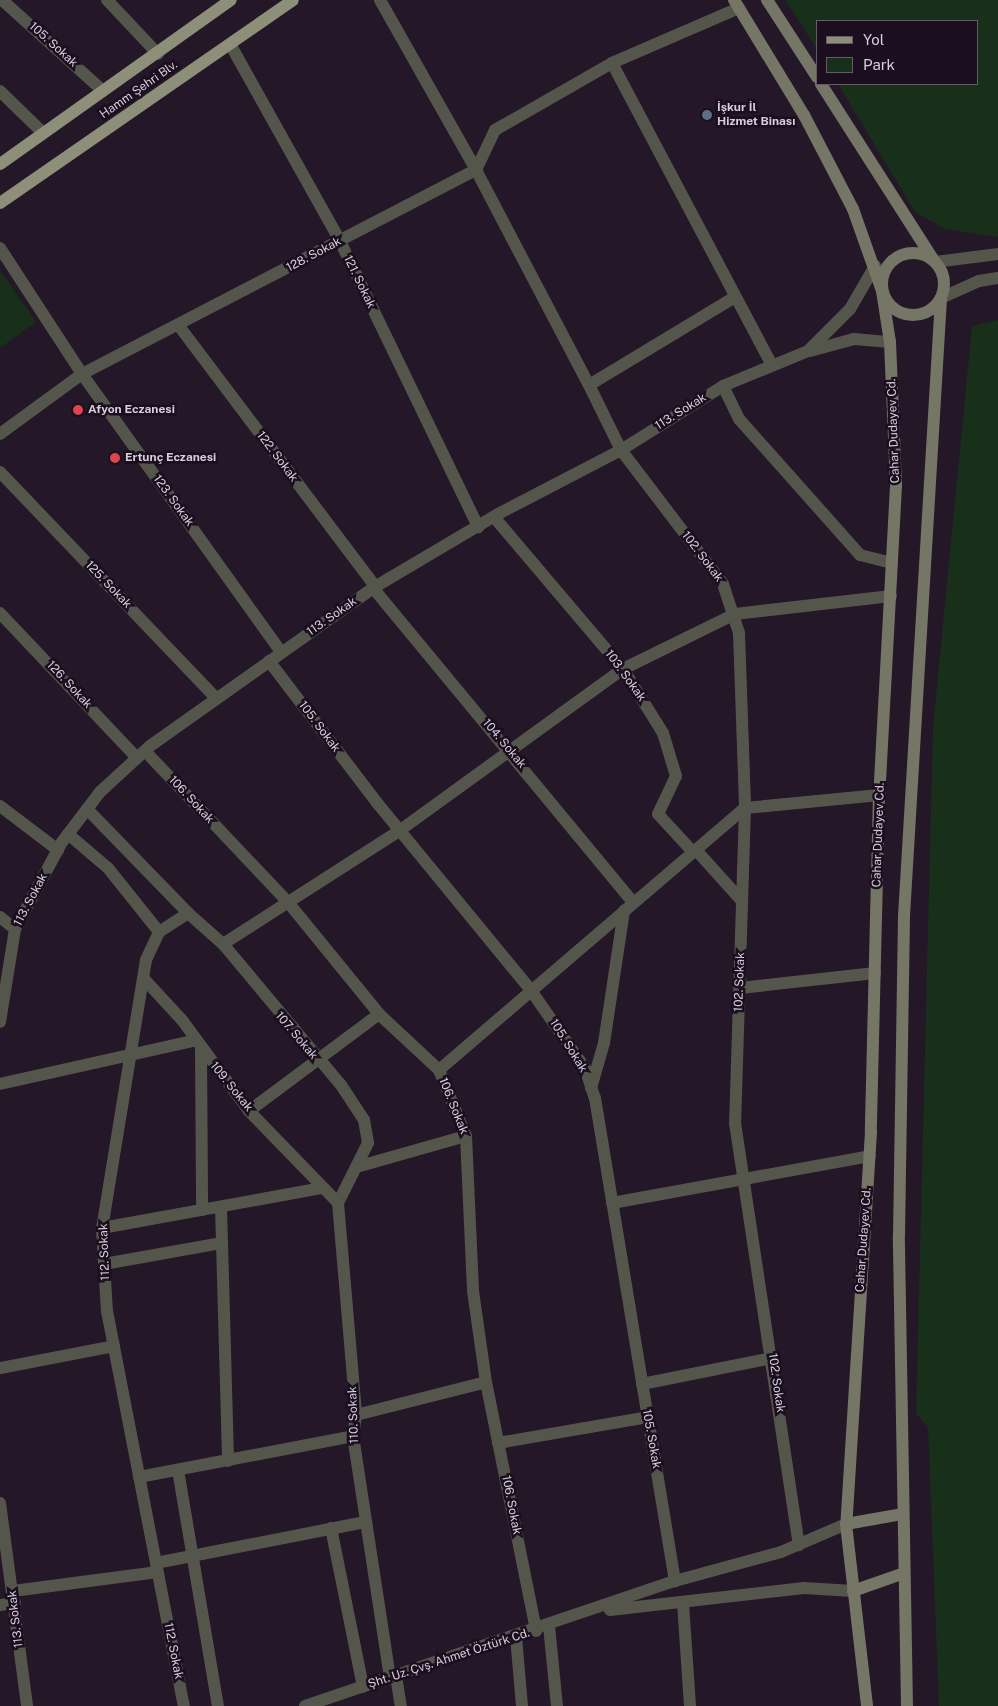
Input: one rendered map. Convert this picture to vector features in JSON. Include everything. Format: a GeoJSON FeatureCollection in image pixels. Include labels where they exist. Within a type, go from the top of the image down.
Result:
{"type":"FeatureCollection","features":[{"type":"Feature","properties":{"kind":"main road","name":"Hamm Şehri Blv."},"geometry":{"type":"LineString","coordinates":[[0,164],[158,54],[231,0]]}},
{"type":"Feature","properties":{"kind":"main road","name":"Hamm Şehri Blv."},"geometry":{"type":"LineString","coordinates":[[0,203],[293,0]]}},
{"type":"Feature","properties":{"kind":"main road"},"geometry":{"type":"LineString","coordinates":[[767,0],[816,75]]}},
{"type":"Feature","properties":{"kind":"main road","name":"Cahar Dudayev Cd."},"geometry":{"type":"LineString","coordinates":[[737,4],[804,115],[853,209],[875,266],[882,291],[890,342],[896,486],[880,795],[870,1156],[846,1524],[867,1706]]}},
{"type":"Feature","properties":{"kind":"main road"},"geometry":{"type":"LineString","coordinates":[[822,85],[944,279],[941,298],[904,916],[899,1235],[907,1706]]}},
{"type":"Feature","properties":{"kind":"main road"},"geometry":{"type":"LineString","coordinates":[[935,262],[917,253],[898,256],[884,271],[882,291],[892,307],[909,315],[928,312],[941,298]]}},
{"type":"Feature","properties":{"kind":"main road"},"geometry":{"type":"LineString","coordinates":[[846,1524],[903,1514]]}},
{"type":"Feature","properties":{"kind":"main road"},"geometry":{"type":"LineString","coordinates":[[853,1591],[904,1573]]}},
{"type":"Feature","properties":{"kind":"street","name":"105. Sokak"},"geometry":{"type":"LineString","coordinates":[[2,0],[103,91]]}},
{"type":"Feature","properties":{"kind":"street"},"geometry":{"type":"LineString","coordinates":[[107,0],[158,54]]}},
{"type":"Feature","properties":{"kind":"street","name":"102. Sokak"},"geometry":{"type":"LineString","coordinates":[[380,0],[476,170],[622,450],[723,584],[735,614],[745,808],[734,1123],[772,1358],[799,1545]]}},
{"type":"Feature","properties":{"kind":"street"},"geometry":{"type":"LineString","coordinates":[[476,170],[496,130],[612,63],[737,4]]}},
{"type":"Feature","properties":{"kind":"street","name":"121. Sokak"},"geometry":{"type":"LineString","coordinates":[[230,44],[340,241],[478,526]]}},
{"type":"Feature","properties":{"kind":"street"},"geometry":{"type":"LineString","coordinates":[[612,63],[771,363]]}},
{"type":"Feature","properties":{"kind":"street"},"geometry":{"type":"LineString","coordinates":[[0,92],[43,133]]}},
{"type":"Feature","properties":{"kind":"street","name":"128. Sokak"},"geometry":{"type":"LineString","coordinates":[[0,434],[82,374],[179,326],[476,170]]}},
{"type":"Feature","properties":{"kind":"street","name":"123. Sokak"},"geometry":{"type":"LineString","coordinates":[[0,248],[82,374],[281,652]]}},
{"type":"Feature","properties":{"kind":"street"},"geometry":{"type":"LineString","coordinates":[[935,262],[998,254]]}},
{"type":"Feature","properties":{"kind":"street","name":"113. Sokak"},"geometry":{"type":"LineString","coordinates":[[808,351],[850,310],[875,266]]}},
{"type":"Feature","properties":{"kind":"street"},"geometry":{"type":"LineString","coordinates":[[941,298],[979,281],[998,278]]}},
{"type":"Feature","properties":{"kind":"street"},"geometry":{"type":"LineString","coordinates":[[588,385],[735,297]]}},
{"type":"Feature","properties":{"kind":"street","name":"122. Sokak"},"geometry":{"type":"LineString","coordinates":[[179,326],[374,588]]}},
{"type":"Feature","properties":{"kind":"street","name":"113. Sokak"},"geometry":{"type":"LineString","coordinates":[[0,1022],[15,929],[68,834],[88,809],[141,754],[216,698],[374,588],[494,517],[622,450],[723,386],[771,363],[808,351],[854,339],[890,342]]}},
{"type":"Feature","properties":{"kind":"street"},"geometry":{"type":"LineString","coordinates":[[723,386],[739,419],[860,556],[892,563]]}},
{"type":"Feature","properties":{"kind":"street","name":"125. Sokak"},"geometry":{"type":"LineString","coordinates":[[0,472],[216,698]]}},
{"type":"Feature","properties":{"kind":"street","name":"103. Sokak"},"geometry":{"type":"LineString","coordinates":[[494,517],[623,669],[663,733],[676,776],[658,814],[694,851]]}},
{"type":"Feature","properties":{"kind":"street","name":"104. Sokak"},"geometry":{"type":"LineString","coordinates":[[374,588],[511,752],[629,906]]}},
{"type":"Feature","properties":{"kind":"street"},"geometry":{"type":"LineString","coordinates":[[223,944],[287,901],[399,831],[511,752],[623,669],[735,614],[891,596]]}},
{"type":"Feature","properties":{"kind":"street","name":"126. Sokak"},"geometry":{"type":"LineString","coordinates":[[0,613],[141,754]]}},
{"type":"Feature","properties":{"kind":"street","name":"105. Sokak"},"geometry":{"type":"LineString","coordinates":[[269,661],[399,831],[530,989],[585,1068],[591,1088],[612,1203],[675,1581]]}},
{"type":"Feature","properties":{"kind":"street","name":"106. Sokak"},"geometry":{"type":"LineString","coordinates":[[141,754],[287,901],[379,1014],[439,1070],[466,1136],[473,1292],[486,1382],[536,1630]]}},
{"type":"Feature","properties":{"kind":"street"},"geometry":{"type":"LineString","coordinates":[[439,1070],[530,989],[745,808],[880,795]]}},
{"type":"Feature","properties":{"kind":"street"},"geometry":{"type":"LineString","coordinates":[[0,806],[58,850]]}},
{"type":"Feature","properties":{"kind":"street","name":"107. Sokak"},"geometry":{"type":"LineString","coordinates":[[88,809],[188,913],[223,944],[315,1059],[341,1085],[364,1120],[368,1143],[360,1166],[338,1202]]}},
{"type":"Feature","properties":{"kind":"street"},"geometry":{"type":"LineString","coordinates":[[68,834],[108,868],[159,932],[188,913]]}},
{"type":"Feature","properties":{"kind":"street"},"geometry":{"type":"LineString","coordinates":[[694,851],[742,901]]}},
{"type":"Feature","properties":{"kind":"street"},"geometry":{"type":"LineString","coordinates":[[591,1088],[604,1043],[629,906]]}},
{"type":"Feature","properties":{"kind":"street"},"geometry":{"type":"LineString","coordinates":[[0,917],[15,929]]}},
{"type":"Feature","properties":{"kind":"street","name":"112. Sokak"},"geometry":{"type":"LineString","coordinates":[[159,932],[146,960],[146,982],[102,1228],[104,1264],[114,1346],[184,1706]]}},
{"type":"Feature","properties":{"kind":"street"},"geometry":{"type":"LineString","coordinates":[[740,988],[875,973]]}},
{"type":"Feature","properties":{"kind":"street","name":"109. Sokak"},"geometry":{"type":"LineString","coordinates":[[146,982],[182,1020],[197,1046],[249,1111],[322,1188]]}},
{"type":"Feature","properties":{"kind":"street"},"geometry":{"type":"LineString","coordinates":[[249,1111],[315,1059],[379,1014]]}},
{"type":"Feature","properties":{"kind":"street"},"geometry":{"type":"LineString","coordinates":[[0,1084],[133,1055],[197,1046],[202,1210]]}},
{"type":"Feature","properties":{"kind":"street"},"geometry":{"type":"LineString","coordinates":[[360,1166],[466,1136]]}},
{"type":"Feature","properties":{"kind":"street"},"geometry":{"type":"LineString","coordinates":[[612,1203],[742,1176],[870,1156]]}},
{"type":"Feature","properties":{"kind":"street"},"geometry":{"type":"LineString","coordinates":[[102,1228],[322,1188],[338,1202]]}},
{"type":"Feature","properties":{"kind":"street","name":"110. Sokak"},"geometry":{"type":"LineString","coordinates":[[338,1202],[356,1415],[353,1436],[393,1677],[401,1706]]}},
{"type":"Feature","properties":{"kind":"street"},"geometry":{"type":"LineString","coordinates":[[221,1206],[228,1461]]}},
{"type":"Feature","properties":{"kind":"street"},"geometry":{"type":"LineString","coordinates":[[104,1264],[222,1243]]}},
{"type":"Feature","properties":{"kind":"street"},"geometry":{"type":"LineString","coordinates":[[0,1368],[114,1346]]}},
{"type":"Feature","properties":{"kind":"street"},"geometry":{"type":"LineString","coordinates":[[642,1384],[772,1358]]}},
{"type":"Feature","properties":{"kind":"street"},"geometry":{"type":"LineString","coordinates":[[356,1415],[486,1382]]}},
{"type":"Feature","properties":{"kind":"street"},"geometry":{"type":"LineString","coordinates":[[498,1443],[648,1417]]}},
{"type":"Feature","properties":{"kind":"street"},"geometry":{"type":"LineString","coordinates":[[139,1478],[353,1436]]}},
{"type":"Feature","properties":{"kind":"street"},"geometry":{"type":"LineString","coordinates":[[178,1470],[218,1706]]}},
{"type":"Feature","properties":{"kind":"street","name":"113. Sokak"},"geometry":{"type":"LineString","coordinates":[[0,1503],[4,1568],[14,1597],[27,1706]]}},
{"type":"Feature","properties":{"kind":"street"},"geometry":{"type":"LineString","coordinates":[[0,1605],[14,1597],[157,1567],[192,1556],[366,1522]]}},
{"type":"Feature","properties":{"kind":"street","name":"Şht. Uz. Çvş. Ahmet Öztürk Cd."},"geometry":{"type":"LineString","coordinates":[[305,1706],[324,1703],[362,1687],[593,1612],[675,1581],[799,1545],[846,1524]]}},
{"type":"Feature","properties":{"kind":"street"},"geometry":{"type":"LineString","coordinates":[[331,1528],[362,1687]]}},
{"type":"Feature","properties":{"kind":"street","name":"Şht. Uz. Çvş. Ahmet Öztürk Cd."},"geometry":{"type":"LineString","coordinates":[[593,1612],[804,1588],[853,1591]]}},
{"type":"Feature","properties":{"kind":"street"},"geometry":{"type":"LineString","coordinates":[[683,1603],[690,1706]]}},
{"type":"Feature","properties":{"kind":"street"},"geometry":{"type":"LineString","coordinates":[[549,1626],[557,1706]]}},
{"type":"Feature","properties":{"kind":"street"},"geometry":{"type":"LineString","coordinates":[[516,1637],[522,1706]]}},
{"type":"Feature","properties":{"kind":"green space"},"geometry":{"type":"Polygon","coordinates":[[[785,0],[998,0],[998,237],[945,229],[915,212],[839,85],[978,85],[978,20],[816,20],[816,47],[785,0]]]}},
{"type":"Feature","properties":{"kind":"green space"},"geometry":{"type":"Polygon","coordinates":[[[0,270],[36,322],[0,348],[0,270]]]}},
{"type":"Feature","properties":{"kind":"green space"},"geometry":{"type":"Polygon","coordinates":[[[998,320],[998,1706],[939,1706],[928,1427],[916,1414],[933,727],[972,326],[998,320]]]}},
{"type":"Feature","properties":{"kind":"place","name":"İşkur İl Hizmet Binası"},"geometry":{"type":"Point","coordinates":[707,115]}},
{"type":"Feature","properties":{"kind":"place","name":"Afyon Eczanesi"},"geometry":{"type":"Point","coordinates":[78,410]}},
{"type":"Feature","properties":{"kind":"place","name":"Ertunç Eczanesi"},"geometry":{"type":"Point","coordinates":[115,458]}}]}
